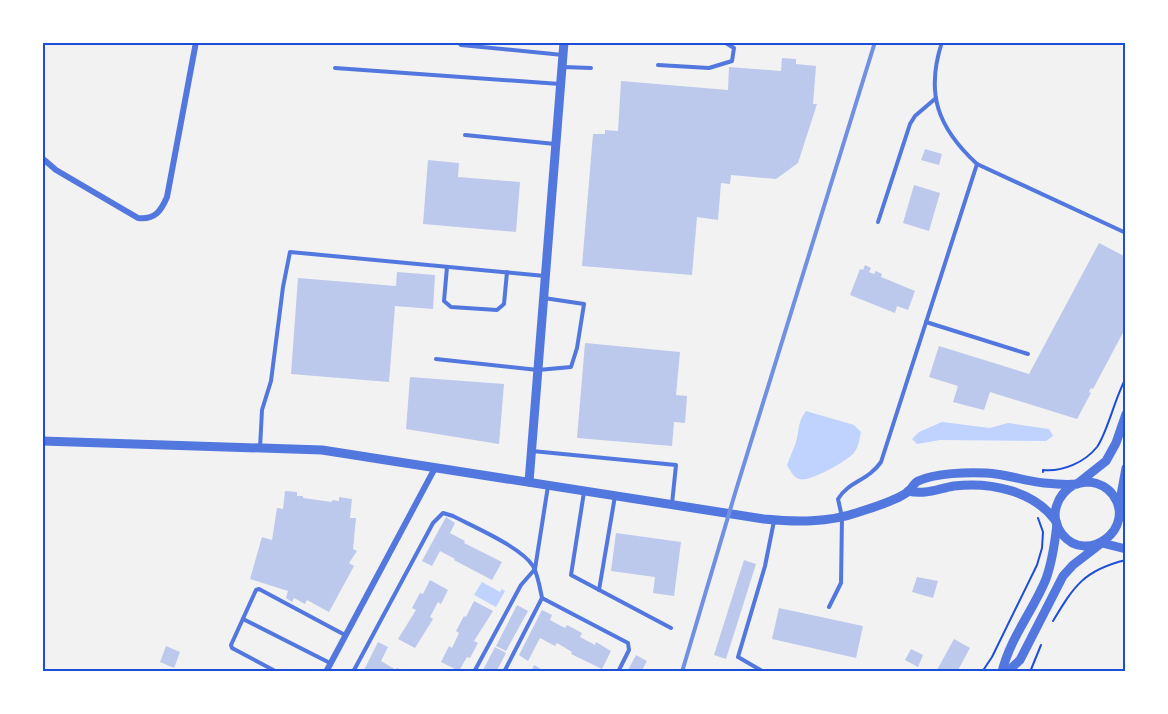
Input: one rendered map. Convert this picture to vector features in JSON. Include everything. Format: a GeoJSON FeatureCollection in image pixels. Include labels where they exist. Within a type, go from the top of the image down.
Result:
{"type":"FeatureCollection","features":[{"type":"Feature","properties":{"kind":"street"},"geometry":{"type":"LineString","coordinates":[[42,158],[56,170],[138,218],[146,219],[155,216],[162,209],[167,197],[196,42]]}},
{"type":"Feature","properties":{"kind":"street"},"geometry":{"type":"LineString","coordinates":[[529,482],[564,42]]}},
{"type":"Feature","properties":{"kind":"street"},"geometry":{"type":"LineString","coordinates":[[1002,672],[1006,654],[1046,579],[1053,549],[1057,502],[1065,492],[1106,461],[1116,443],[1126,414]]}},
{"type":"Feature","properties":{"kind":"street"},"geometry":{"type":"LineString","coordinates":[[42,441],[322,450],[672,505],[800,522],[857,513],[908,491],[917,481],[967,473],[988,473],[1042,483],[1090,482],[1104,487],[1114,497],[1126,520]]}},
{"type":"Feature","properties":{"kind":"street"},"geometry":{"type":"LineString","coordinates":[[326,672],[435,468]]}},
{"type":"Feature","properties":{"kind":"street"},"geometry":{"type":"LineString","coordinates":[[1007,672],[1020,660],[1063,576],[1073,565],[1114,533],[1119,518],[1126,468]]}},
{"type":"Feature","properties":{"kind":"street"},"geometry":{"type":"LineString","coordinates":[[908,491],[921,494],[957,486],[982,486],[1007,490],[1043,506],[1064,537],[1074,543],[1085,546],[1101,543],[1126,549]]}},
{"type":"Feature","properties":{"kind":"lane"},"geometry":{"type":"LineString","coordinates":[[458,42],[461,45],[563,55]]}},
{"type":"Feature","properties":{"kind":"lane"},"geometry":{"type":"LineString","coordinates":[[658,65],[710,68],[732,61],[734,48],[724,42]]}},
{"type":"Feature","properties":{"kind":"lane"},"geometry":{"type":"LineString","coordinates":[[942,42],[933,89],[947,130],[959,147],[977,164],[1126,233]]}},
{"type":"Feature","properties":{"kind":"lane"},"geometry":{"type":"LineString","coordinates":[[562,66],[591,68]]}},
{"type":"Feature","properties":{"kind":"lane"},"geometry":{"type":"LineString","coordinates":[[335,68],[561,84]]}},
{"type":"Feature","properties":{"kind":"lane"},"geometry":{"type":"LineString","coordinates":[[878,222],[910,124],[915,116],[936,98]]}},
{"type":"Feature","properties":{"kind":"lane"},"geometry":{"type":"LineString","coordinates":[[465,135],[556,144]]}},
{"type":"Feature","properties":{"kind":"lane"},"geometry":{"type":"LineString","coordinates":[[829,607],[841,583],[842,517],[838,499],[843,490],[871,475],[881,462],[977,164]]}},
{"type":"Feature","properties":{"kind":"lane"},"geometry":{"type":"LineString","coordinates":[[260,448],[262,410],[271,381],[283,287],[290,252],[546,276]]}},
{"type":"Feature","properties":{"kind":"lane"},"geometry":{"type":"LineString","coordinates":[[447,267],[444,301],[451,307],[497,310],[504,304],[507,272]]}},
{"type":"Feature","properties":{"kind":"lane"},"geometry":{"type":"LineString","coordinates":[[436,359],[538,370],[571,367],[577,348],[584,304],[544,298]]}},
{"type":"Feature","properties":{"kind":"lane"},"geometry":{"type":"LineString","coordinates":[[926,322],[1028,354]]}},
{"type":"Feature","properties":{"kind":"lane"},"geometry":{"type":"LineString","coordinates":[[531,451],[676,465],[672,505]]}},
{"type":"Feature","properties":{"kind":"lane"},"geometry":{"type":"LineString","coordinates":[[504,672],[542,598],[535,569],[549,485]]}},
{"type":"Feature","properties":{"kind":"lane"},"geometry":{"type":"LineString","coordinates":[[584,491],[571,575],[671,628]]}},
{"type":"Feature","properties":{"kind":"lane"},"geometry":{"type":"LineString","coordinates":[[599,590],[615,496]]}},
{"type":"Feature","properties":{"kind":"lane"},"geometry":{"type":"LineString","coordinates":[[353,672],[433,523],[443,513],[517,550],[535,569]]}},
{"type":"Feature","properties":{"kind":"lane"},"geometry":{"type":"LineString","coordinates":[[764,672],[738,657],[765,566],[774,520]]}},
{"type":"Feature","properties":{"kind":"lane"},"geometry":{"type":"LineString","coordinates":[[474,672],[521,585],[535,569]]}},
{"type":"Feature","properties":{"kind":"lane"},"geometry":{"type":"LineString","coordinates":[[277,672],[232,648],[231,645],[256,590],[259,589],[346,635]]}},
{"type":"Feature","properties":{"kind":"lane"},"geometry":{"type":"LineString","coordinates":[[542,598],[628,643],[629,650],[618,672]]}},
{"type":"Feature","properties":{"kind":"lane"},"geometry":{"type":"LineString","coordinates":[[243,618],[330,663]]}},
{"type":"Feature","properties":{"kind":"path"},"geometry":{"type":"LineString","coordinates":[[1043,470],[1064,469],[1083,459],[1097,446],[1126,378]]}},
{"type":"Feature","properties":{"kind":"path"},"geometry":{"type":"LineString","coordinates":[[982,672],[992,657],[1037,565],[1042,548],[1043,532],[1034,513]]}},
{"type":"Feature","properties":{"kind":"path"},"geometry":{"type":"LineString","coordinates":[[1050,625],[1078,583],[1091,573],[1126,560]]}},
{"type":"Feature","properties":{"kind":"path"},"geometry":{"type":"LineString","coordinates":[[1030,672],[1041,644]]}},
{"type":"Feature","properties":{"kind":"water"},"geometry":{"type":"Polygon","coordinates":[[[806,411],[854,425],[861,432],[858,446],[853,454],[827,471],[811,478],[799,479],[787,465],[806,411]]]}},
{"type":"Feature","properties":{"kind":"water"},"geometry":{"type":"Polygon","coordinates":[[[942,422],[990,428],[1008,423],[1049,429],[1053,436],[1046,441],[940,440],[917,444],[912,439],[919,432],[942,422]]]}},
{"type":"Feature","properties":{"kind":"water"},"geometry":{"type":"Polygon","coordinates":[[[482,582],[500,592],[502,589],[505,591],[496,607],[474,595],[482,582]]]}},
{"type":"Feature","properties":{"kind":"building"},"geometry":{"type":"Polygon","coordinates":[[[782,58],[796,59],[796,64],[816,66],[813,104],[817,104],[798,163],[776,179],[731,175],[730,184],[721,183],[718,220],[697,217],[692,275],[582,266],[593,134],[605,134],[605,130],[618,131],[621,81],[728,90],[729,67],[781,71],[782,58]]]}},
{"type":"Feature","properties":{"kind":"building"},"geometry":{"type":"Polygon","coordinates":[[[925,149],[942,154],[939,165],[921,160],[925,149]]]}},
{"type":"Feature","properties":{"kind":"building"},"geometry":{"type":"Polygon","coordinates":[[[428,160],[459,163],[458,177],[520,182],[516,232],[423,224],[428,160]]]}},
{"type":"Feature","properties":{"kind":"building"},"geometry":{"type":"Polygon","coordinates":[[[914,185],[940,193],[929,231],[903,223],[914,185]]]}},
{"type":"Feature","properties":{"kind":"building"},"geometry":{"type":"Polygon","coordinates":[[[1099,243],[1126,257],[1126,327],[1093,389],[1091,388],[1089,392],[1091,393],[1077,419],[990,392],[984,410],[953,402],[958,386],[929,377],[939,346],[1029,374],[1099,243]]]}},
{"type":"Feature","properties":{"kind":"building"},"geometry":{"type":"Polygon","coordinates":[[[865,265],[871,268],[869,272],[874,274],[876,271],[882,274],[881,277],[915,291],[908,310],[897,306],[895,313],[850,295],[860,269],[863,270],[865,265]]]}},
{"type":"Feature","properties":{"kind":"building"},"geometry":{"type":"Polygon","coordinates":[[[397,272],[435,275],[433,309],[395,306],[389,382],[291,374],[298,278],[396,286],[397,272]]]}},
{"type":"Feature","properties":{"kind":"building"},"geometry":{"type":"Polygon","coordinates":[[[585,343],[680,352],[676,395],[687,396],[685,423],[674,422],[672,446],[577,438],[585,343]]]}},
{"type":"Feature","properties":{"kind":"building"},"geometry":{"type":"Polygon","coordinates":[[[410,377],[504,384],[499,444],[406,429],[410,377]]]}},
{"type":"Feature","properties":{"kind":"building"},"geometry":{"type":"Polygon","coordinates":[[[285,491],[297,492],[297,496],[303,496],[303,498],[332,502],[332,500],[339,501],[339,497],[352,499],[350,518],[356,518],[353,549],[357,551],[349,563],[354,566],[329,612],[307,600],[305,604],[294,598],[292,602],[286,598],[288,591],[250,579],[262,537],[272,540],[277,508],[283,509],[285,491]]]}},
{"type":"Feature","properties":{"kind":"building"},"geometry":{"type":"Polygon","coordinates":[[[446,517],[455,523],[450,533],[465,541],[464,543],[502,562],[492,580],[440,551],[432,566],[422,561],[446,517]]]}},
{"type":"Feature","properties":{"kind":"building"},"geometry":{"type":"Polygon","coordinates":[[[616,533],[681,542],[674,596],[653,593],[655,577],[611,571],[616,533]]]}},
{"type":"Feature","properties":{"kind":"building"},"geometry":{"type":"Polygon","coordinates":[[[744,560],[756,564],[726,659],[714,655],[744,560]]]}},
{"type":"Feature","properties":{"kind":"building"},"geometry":{"type":"Polygon","coordinates":[[[917,577],[938,581],[933,598],[912,592],[917,577]]]}},
{"type":"Feature","properties":{"kind":"building"},"geometry":{"type":"Polygon","coordinates":[[[430,580],[448,590],[441,604],[438,602],[430,617],[433,619],[415,648],[398,639],[416,610],[412,608],[420,593],[423,594],[430,580]]]}},
{"type":"Feature","properties":{"kind":"building"},"geometry":{"type":"Polygon","coordinates":[[[474,601],[493,611],[474,641],[478,643],[470,658],[467,657],[459,671],[441,662],[449,646],[452,648],[459,633],[456,631],[474,601]]]}},
{"type":"Feature","properties":{"kind":"building"},"geometry":{"type":"Polygon","coordinates":[[[517,605],[528,611],[506,651],[496,646],[517,605]]]}},
{"type":"Feature","properties":{"kind":"building"},"geometry":{"type":"Polygon","coordinates":[[[779,608],[863,626],[856,658],[772,639],[779,608]]]}},
{"type":"Feature","properties":{"kind":"building"},"geometry":{"type":"Polygon","coordinates":[[[542,610],[552,615],[550,620],[565,628],[567,625],[582,633],[580,637],[595,645],[596,642],[611,651],[602,669],[571,654],[572,652],[557,643],[555,646],[540,638],[528,661],[519,655],[542,610]]]}},
{"type":"Feature","properties":{"kind":"building"},"geometry":{"type":"Polygon","coordinates":[[[954,639],[970,648],[957,672],[941,672],[937,670],[954,639]]]}},
{"type":"Feature","properties":{"kind":"building"},"geometry":{"type":"Polygon","coordinates":[[[378,642],[388,647],[381,661],[396,670],[397,668],[406,672],[363,672],[378,642]]]}},
{"type":"Feature","properties":{"kind":"building"},"geometry":{"type":"Polygon","coordinates":[[[166,646],[180,652],[174,668],[160,662],[166,646]]]}},
{"type":"Feature","properties":{"kind":"building"},"geometry":{"type":"Polygon","coordinates":[[[495,647],[506,653],[496,672],[482,672],[495,647]]]}},
{"type":"Feature","properties":{"kind":"building"},"geometry":{"type":"Polygon","coordinates":[[[911,649],[923,655],[918,667],[905,660],[911,649]]]}},
{"type":"Feature","properties":{"kind":"building"},"geometry":{"type":"Polygon","coordinates":[[[636,655],[647,661],[641,672],[627,672],[636,655]]]}},
{"type":"Feature","properties":{"kind":"building"},"geometry":{"type":"Polygon","coordinates":[[[534,665],[546,672],[531,672],[534,665]]]}},
{"type":"Feature","properties":{"kind":"railway"},"geometry":{"type":"LineString","coordinates":[[682,672],[875,42]]}}]}
